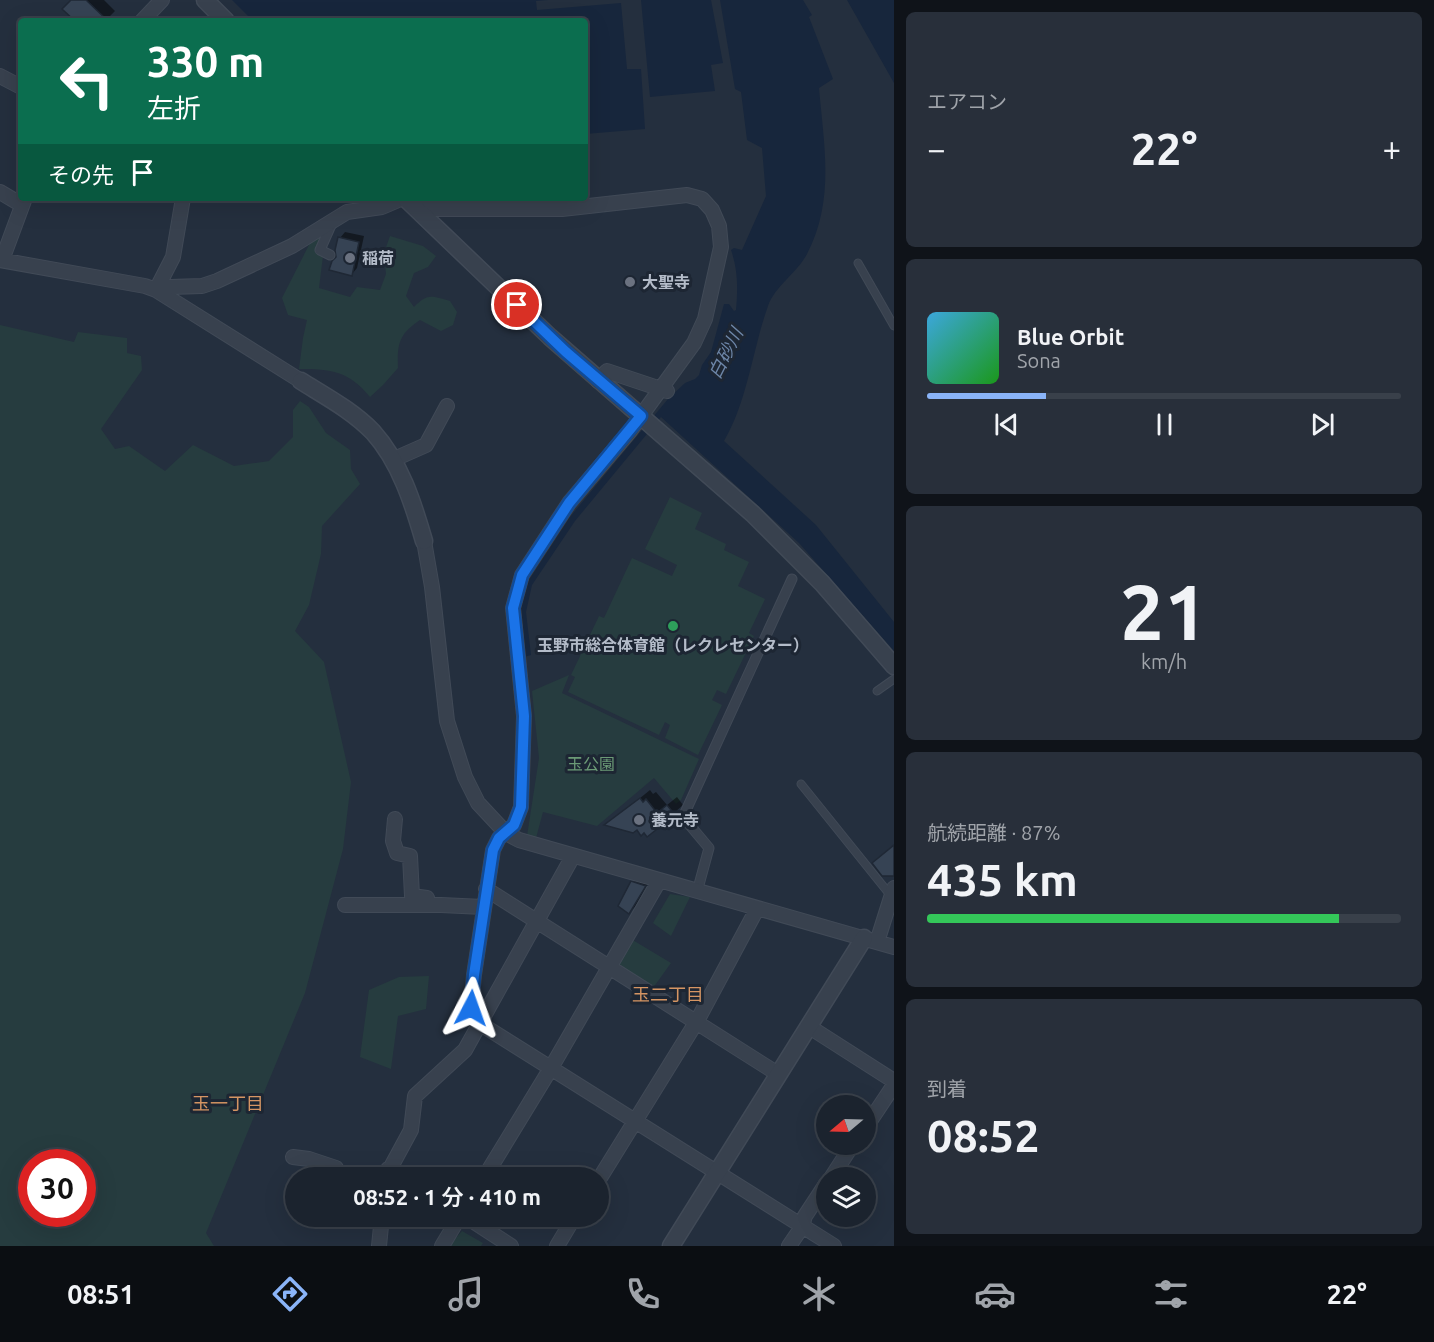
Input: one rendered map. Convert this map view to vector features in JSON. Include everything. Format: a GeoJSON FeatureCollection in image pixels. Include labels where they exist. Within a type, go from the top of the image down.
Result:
{"type":"FeatureCollection","features":[{"type":"Feature","properties":{"kind":"street"},"geometry":{"type":"LineString","coordinates":[[145,18],[162,0]]}},
{"type":"Feature","properties":{"kind":"street"},"geometry":{"type":"LineString","coordinates":[[205,0],[223,18]]}},
{"type":"Feature","properties":{"kind":"street"},"geometry":{"type":"LineString","coordinates":[[0,76],[18,85]]}},
{"type":"Feature","properties":{"kind":"street"},"geometry":{"type":"LineString","coordinates":[[0,192],[18,199]]}},
{"type":"Feature","properties":{"kind":"street"},"geometry":{"type":"LineString","coordinates":[[156,290],[202,286],[217,281],[292,246],[347,212],[409,202],[562,209],[687,195],[702,200],[712,210],[720,226],[721,247],[705,319],[694,343],[647,422],[569,503],[522,575],[517,589],[513,608],[524,716],[521,807],[514,825],[499,838],[493,850],[483,907],[471,1008],[479,1023],[834,1246]]}},
{"type":"Feature","properties":{"kind":"street"},"geometry":{"type":"LineString","coordinates":[[24,201],[1,260],[145,286],[156,290],[354,415],[372,431],[392,460],[414,506],[424,541],[432,587],[447,721],[465,777],[478,803],[506,833],[519,840],[573,856],[894,947]]}},
{"type":"Feature","properties":{"kind":"street"},"geometry":{"type":"LineString","coordinates":[[156,290],[173,257],[182,201]]}},
{"type":"Feature","properties":{"kind":"street"},"geometry":{"type":"LineString","coordinates":[[409,202],[598,381],[753,514],[792,551],[894,666]]}},
{"type":"Feature","properties":{"kind":"street"},"geometry":{"type":"LineString","coordinates":[[330,255],[320,250],[333,220]]}},
{"type":"Feature","properties":{"kind":"street"},"geometry":{"type":"LineString","coordinates":[[598,381],[607,371],[665,391]]}},
{"type":"Feature","properties":{"kind":"street"},"geometry":{"type":"LineString","coordinates":[[392,460],[426,445],[447,406]]}},
{"type":"Feature","properties":{"kind":"street"},"geometry":{"type":"LineString","coordinates":[[697,892],[710,848],[683,817],[792,579]]}},
{"type":"Feature","properties":{"kind":"street"},"geometry":{"type":"LineString","coordinates":[[394,819],[393,841],[397,854],[410,856],[412,896],[432,899],[432,905]]}},
{"type":"Feature","properties":{"kind":"street"},"geometry":{"type":"LineString","coordinates":[[390,1167],[411,1130],[415,1096],[465,1050],[573,856]]}},
{"type":"Feature","properties":{"kind":"street"},"geometry":{"type":"LineString","coordinates":[[491,1167],[659,881]]}},
{"type":"Feature","properties":{"kind":"street"},"geometry":{"type":"LineString","coordinates":[[486,889],[778,1074]]}},
{"type":"Feature","properties":{"kind":"street"},"geometry":{"type":"LineString","coordinates":[[671,1246],[808,1026],[870,940],[893,892]]}},
{"type":"Feature","properties":{"kind":"street"},"geometry":{"type":"LineString","coordinates":[[345,905],[483,907]]}},
{"type":"Feature","properties":{"kind":"street"},"geometry":{"type":"LineString","coordinates":[[607,1167],[697,1021],[758,909]]}},
{"type":"Feature","properties":{"kind":"street"},"geometry":{"type":"LineString","coordinates":[[808,1026],[894,1083],[876,1111]]}},
{"type":"Feature","properties":{"kind":"street"},"geometry":{"type":"LineString","coordinates":[[293,1156],[333,1167]]}},
{"type":"Feature","properties":{"kind":"street"},"geometry":{"type":"LineString","coordinates":[[789,1246],[816,1199]]}},
{"type":"Feature","properties":{"kind":"street"},"geometry":{"type":"LineString","coordinates":[[379,1246],[381,1227]]}},
{"type":"Feature","properties":{"kind":"street"},"geometry":{"type":"LineString","coordinates":[[442,1246],[453,1227]]}},
{"type":"Feature","properties":{"kind":"street"},"geometry":{"type":"LineString","coordinates":[[482,1227],[511,1246]]}},
{"type":"Feature","properties":{"kind":"street"},"geometry":{"type":"LineString","coordinates":[[557,1246],[569,1227]]}},
{"type":"Feature","properties":{"kind":"lane"},"geometry":{"type":"LineString","coordinates":[[858,263],[894,326]]}},
{"type":"Feature","properties":{"kind":"lane"},"geometry":{"type":"LineString","coordinates":[[877,691],[894,679]]}},
{"type":"Feature","properties":{"kind":"lane"},"geometry":{"type":"LineString","coordinates":[[801,784],[893,892]]}},
{"type":"Feature","properties":{"kind":"green space"},"geometry":{"type":"Polygon","coordinates":[[[323,232],[316,253],[323,256],[319,288],[350,297],[357,287],[380,290],[386,274],[384,253],[390,236],[423,246],[436,256],[428,267],[414,273],[406,296],[414,307],[423,299],[434,297],[450,301],[457,312],[453,325],[441,331],[420,320],[408,330],[399,346],[398,368],[370,397],[355,382],[339,373],[299,369],[307,320],[288,315],[282,298],[312,239],[323,232]]]}},
{"type":"Feature","properties":{"kind":"green space"},"geometry":{"type":"Polygon","coordinates":[[[0,325],[74,342],[78,332],[127,338],[127,353],[141,356],[142,370],[101,429],[115,449],[129,446],[165,471],[193,445],[234,466],[269,461],[293,437],[293,410],[300,401],[309,407],[326,433],[350,450],[351,469],[360,484],[322,526],[321,554],[309,605],[295,631],[324,662],[351,782],[343,849],[305,993],[206,1233],[214,1246],[0,1246],[0,325]]]}},
{"type":"Feature","properties":{"kind":"green space","name":"玉野市総合体育館（レクレセンター）"},"geometry":{"type":"Polygon","coordinates":[[[670,497],[702,513],[695,529],[726,544],[724,550],[749,562],[738,586],[765,599],[749,633],[754,636],[726,694],[717,690],[712,700],[722,705],[698,755],[665,738],[670,725],[665,722],[659,735],[568,692],[575,677],[571,675],[599,616],[604,618],[632,558],[672,576],[677,565],[645,549],[670,497]]]}},
{"type":"Feature","properties":{"kind":"green space","name":"玉公園"},"geometry":{"type":"Polygon","coordinates":[[[569,675],[562,693],[699,759],[681,800],[676,804],[654,778],[597,826],[543,812],[536,838],[527,836],[539,758],[532,691],[569,675]]]}},
{"type":"Feature","properties":{"kind":"green space"},"geometry":{"type":"Polygon","coordinates":[[[670,894],[690,897],[671,936],[653,923],[670,894]]]}},
{"type":"Feature","properties":{"kind":"green space"},"geometry":{"type":"Polygon","coordinates":[[[631,939],[671,963],[653,988],[615,964],[631,939]]]}},
{"type":"Feature","properties":{"kind":"green space"},"geometry":{"type":"Polygon","coordinates":[[[429,976],[426,1009],[398,1016],[391,1069],[360,1057],[369,990],[399,977],[429,976]]]}},
{"type":"Feature","properties":{"kind":"green space"},"geometry":{"type":"Polygon","coordinates":[[[462,1231],[483,1243],[481,1246],[450,1245],[462,1231]]]}},
{"type":"Feature","properties":{"kind":"water"},"geometry":{"type":"Polygon","coordinates":[[[232,0],[548,0],[536,1],[537,10],[621,3],[627,69],[641,69],[645,129],[588,134],[588,18],[250,18],[232,0]]]}},
{"type":"Feature","properties":{"kind":"water"},"geometry":{"type":"Polygon","coordinates":[[[641,0],[711,0],[723,63],[711,65],[715,91],[650,97],[641,0]]]}},
{"type":"Feature","properties":{"kind":"water","name":"白砂川"},"geometry":{"type":"Polygon","coordinates":[[[720,0],[803,0],[812,15],[809,17],[833,79],[819,88],[825,173],[824,193],[816,234],[803,261],[771,299],[744,393],[724,441],[816,525],[894,622],[894,651],[799,543],[661,417],[575,521],[532,585],[526,612],[531,655],[524,657],[520,611],[527,583],[570,517],[617,460],[668,399],[685,383],[699,375],[702,365],[711,352],[724,304],[729,304],[734,311],[736,310],[737,280],[731,250],[734,248],[742,250],[766,196],[762,148],[747,140],[741,92],[735,89],[720,0]]]}},
{"type":"Feature","properties":{"kind":"water"},"geometry":{"type":"Polygon","coordinates":[[[847,0],[894,0],[894,83],[847,0]]]}},
{"type":"Feature","properties":{"kind":"building"},"geometry":{"type":"Polygon","coordinates":[[[71,0],[86,0],[105,18],[72,18],[62,9],[71,0]]]}},
{"type":"Feature","properties":{"kind":"building"},"geometry":{"type":"Polygon","coordinates":[[[338,237],[359,242],[352,276],[329,270],[336,257],[338,237]]]}},
{"type":"Feature","properties":{"kind":"building","name":"養元寺"},"geometry":{"type":"Polygon","coordinates":[[[640,798],[643,802],[646,799],[657,813],[667,805],[675,815],[647,837],[644,833],[641,836],[637,830],[633,833],[604,825],[640,798]]]}},
{"type":"Feature","properties":{"kind":"building"},"geometry":{"type":"Polygon","coordinates":[[[894,845],[894,876],[882,876],[872,863],[894,845]]]}},
{"type":"Feature","properties":{"kind":"building"},"geometry":{"type":"Polygon","coordinates":[[[631,881],[646,886],[629,914],[618,906],[631,881]]]}},
{"type":"Feature","properties":{"kind":"place","name":"稲荷"},"geometry":{"type":"Point","coordinates":[350,258]}},
{"type":"Feature","properties":{"kind":"place","name":"大聖寺"},"geometry":{"type":"Point","coordinates":[630,282]}},
{"type":"Feature","properties":{"kind":"place","name":"玉野市総合体育館（レクレセンター）"},"geometry":{"type":"Point","coordinates":[673,626]}},
{"type":"Feature","properties":{"kind":"place","name":"養元寺"},"geometry":{"type":"Point","coordinates":[639,820]}},
{"type":"Feature","properties":{"kind":"district","name":"玉二丁目"},"geometry":{"type":"Point","coordinates":[668,994]}},
{"type":"Feature","properties":{"kind":"district","name":"玉一丁目"},"geometry":{"type":"Point","coordinates":[228,1103]}},
{"type":"Feature","properties":{"kind":"route"},"geometry":{"type":"LineString","coordinates":[[471,1008],[483,907],[493,850],[499,838],[514,825],[521,807],[524,716],[514,632],[513,608],[517,589],[522,575],[569,503],[641,416],[598,381],[517,305]]}}]}
